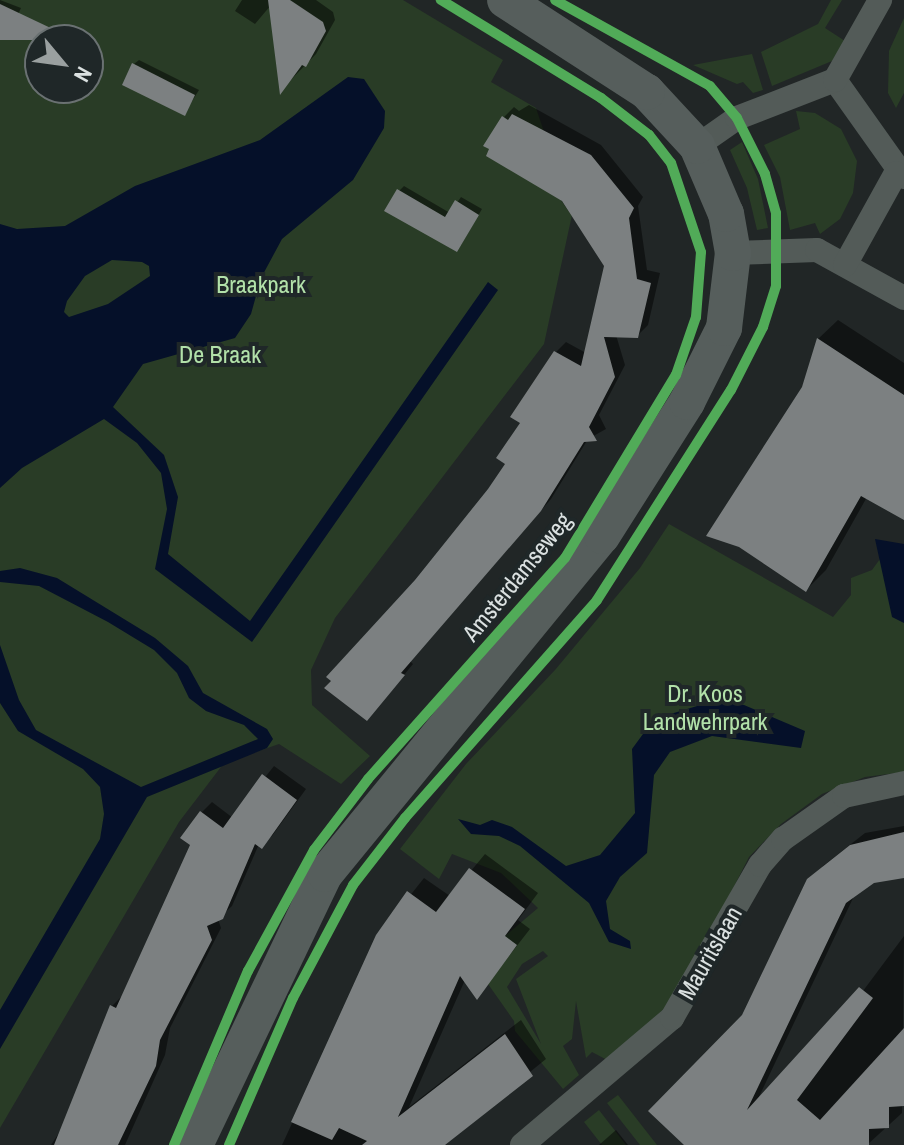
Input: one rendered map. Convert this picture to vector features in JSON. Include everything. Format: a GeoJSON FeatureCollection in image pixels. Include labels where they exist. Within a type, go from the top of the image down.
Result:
{"type":"FeatureCollection","features":[{"type":"Feature","properties":{"kind":"main road","name":"Amsterdamseweg"},"geometry":{"type":"LineString","coordinates":[[195,1145],[325,874],[602,536],[687,402],[724,328],[733,253],[717,187],[697,146],[647,92],[505,0]]}},
{"type":"Feature","properties":{"kind":"street"},"geometry":{"type":"LineString","coordinates":[[697,146],[737,118],[835,80],[880,0]]}},
{"type":"Feature","properties":{"kind":"street"},"geometry":{"type":"LineString","coordinates":[[835,80],[900,175],[845,265]]}},
{"type":"Feature","properties":{"kind":"street"},"geometry":{"type":"LineString","coordinates":[[733,253],[817,250],[904,298]]}},
{"type":"Feature","properties":{"kind":"street","name":"Mauritslaan"},"geometry":{"type":"LineString","coordinates":[[522,1145],[672,1018],[760,865],[783,839],[844,796],[904,783]]}},
{"type":"Feature","properties":{"kind":"green space","name":"Braakpark"},"geometry":{"type":"Polygon","coordinates":[[[0,0],[403,0],[503,60],[491,82],[536,108],[572,215],[544,344],[335,618],[311,670],[312,705],[370,756],[341,784],[279,744],[224,763],[179,822],[0,1128],[0,0]]]}},
{"type":"Feature","properties":{"kind":"green space"},"geometry":{"type":"Polygon","coordinates":[[[831,0],[842,0],[825,28],[845,41],[832,61],[772,86],[761,52],[818,24],[831,0]]]}},
{"type":"Feature","properties":{"kind":"green space"},"geometry":{"type":"Polygon","coordinates":[[[904,18],[904,93],[896,108],[888,93],[889,51],[904,18]]]}},
{"type":"Feature","properties":{"kind":"green space"},"geometry":{"type":"Polygon","coordinates":[[[752,54],[763,90],[753,93],[743,82],[737,84],[693,65],[752,54]]]}},
{"type":"Feature","properties":{"kind":"green space"},"geometry":{"type":"Polygon","coordinates":[[[796,111],[815,113],[841,129],[857,161],[853,193],[840,219],[820,234],[815,223],[790,230],[780,177],[764,145],[800,129],[796,111]]]}},
{"type":"Feature","properties":{"kind":"green space"},"geometry":{"type":"Polygon","coordinates":[[[742,142],[758,179],[768,228],[757,230],[747,188],[730,150],[742,142]]]}},
{"type":"Feature","properties":{"kind":"green space","name":"Dr. Koos Landwehrpark"},"geometry":{"type":"Polygon","coordinates":[[[669,524],[833,617],[851,595],[851,578],[872,570],[880,559],[904,574],[904,772],[865,777],[822,794],[781,824],[749,857],[698,957],[664,1009],[609,1061],[592,1052],[586,1058],[576,1001],[572,1039],[563,1046],[579,1075],[563,1089],[515,1031],[514,1021],[488,984],[505,936],[538,908],[501,873],[452,854],[439,879],[400,849],[466,764],[555,670],[640,568],[669,524]],[[543,951],[522,964],[507,987],[541,1044],[516,979],[548,956],[543,951]]]}},
{"type":"Feature","properties":{"kind":"green space"},"geometry":{"type":"Polygon","coordinates":[[[618,1095],[657,1145],[640,1145],[607,1103],[618,1095]]]}},
{"type":"Feature","properties":{"kind":"green space"},"geometry":{"type":"Polygon","coordinates":[[[599,1110],[626,1145],[602,1145],[584,1122],[599,1110]]]}},
{"type":"Feature","properties":{"kind":"water"},"geometry":{"type":"Polygon","coordinates":[[[348,77],[364,79],[385,111],[384,128],[353,180],[282,239],[261,278],[251,314],[235,338],[143,364],[113,407],[164,455],[178,497],[168,554],[250,621],[488,282],[498,290],[252,642],[155,569],[167,509],[161,473],[137,443],[104,419],[22,468],[0,488],[0,224],[17,229],[65,226],[135,186],[260,140],[348,77]],[[112,260],[85,276],[67,301],[64,312],[69,317],[108,304],[150,276],[149,266],[142,262],[112,260]]]}},
{"type":"Feature","properties":{"kind":"water"},"geometry":{"type":"Polygon","coordinates":[[[875,539],[904,544],[904,623],[892,617],[875,539]]]}},
{"type":"Feature","properties":{"kind":"water"},"geometry":{"type":"Polygon","coordinates":[[[20,568],[57,578],[155,638],[188,666],[203,693],[267,729],[273,739],[267,748],[147,797],[0,1049],[0,1010],[100,839],[104,814],[100,787],[83,769],[18,731],[0,703],[0,645],[19,700],[36,730],[141,787],[258,739],[244,725],[206,711],[189,698],[177,673],[154,650],[108,622],[39,586],[0,582],[0,571],[20,568]]]}},
{"type":"Feature","properties":{"kind":"water"},"geometry":{"type":"Polygon","coordinates":[[[717,700],[744,705],[805,731],[801,748],[712,736],[670,752],[654,775],[647,853],[620,877],[606,901],[610,929],[630,941],[631,949],[609,942],[589,903],[520,846],[499,836],[471,834],[458,819],[480,825],[492,820],[512,827],[566,866],[600,855],[635,813],[632,749],[654,719],[717,700]]]}},
{"type":"Feature","properties":{"kind":"building"},"geometry":{"type":"Polygon","coordinates":[[[268,0],[290,0],[323,22],[326,31],[306,67],[302,65],[280,95],[268,0]]]}},
{"type":"Feature","properties":{"kind":"building"},"geometry":{"type":"Polygon","coordinates":[[[0,4],[42,24],[24,24],[24,40],[0,40],[0,4]]]}},
{"type":"Feature","properties":{"kind":"building"},"geometry":{"type":"Polygon","coordinates":[[[132,63],[195,95],[185,116],[122,85],[132,63]]]}},
{"type":"Feature","properties":{"kind":"building"},"geometry":{"type":"Polygon","coordinates":[[[512,114],[591,155],[634,208],[629,218],[637,279],[651,283],[638,338],[604,337],[615,377],[589,427],[597,441],[584,442],[541,511],[401,673],[405,675],[367,721],[324,688],[331,681],[326,677],[415,580],[488,489],[505,464],[496,458],[520,423],[510,417],[554,351],[581,366],[604,266],[562,201],[486,156],[489,149],[483,146],[502,116],[508,120],[512,114]]]}},
{"type":"Feature","properties":{"kind":"building"},"geometry":{"type":"Polygon","coordinates":[[[397,189],[445,217],[455,200],[479,215],[457,252],[384,211],[397,189]]]}},
{"type":"Feature","properties":{"kind":"building"},"geometry":{"type":"Polygon","coordinates":[[[817,338],[904,395],[904,520],[861,496],[806,592],[739,547],[706,536],[802,387],[817,338]]]}},
{"type":"Feature","properties":{"kind":"building"},"geometry":{"type":"Polygon","coordinates":[[[262,774],[297,800],[262,849],[255,844],[223,919],[207,926],[212,940],[160,1040],[156,1066],[118,1145],[54,1145],[110,1005],[116,1008],[190,845],[180,838],[200,811],[223,828],[262,774]]]}},
{"type":"Feature","properties":{"kind":"building"},"geometry":{"type":"Polygon","coordinates":[[[904,832],[904,878],[874,883],[846,903],[747,1110],[859,987],[873,998],[797,1100],[820,1120],[904,1028],[904,1106],[889,1107],[889,1128],[869,1129],[869,1145],[684,1145],[648,1111],[742,1015],[807,879],[850,845],[904,832]]]}},
{"type":"Feature","properties":{"kind":"building"},"geometry":{"type":"Polygon","coordinates":[[[469,868],[525,909],[505,936],[517,945],[477,1000],[460,976],[398,1117],[505,1034],[533,1076],[445,1145],[362,1145],[367,1141],[339,1128],[332,1140],[291,1122],[376,935],[407,891],[436,912],[469,868]]]}},
{"type":"Feature","properties":{"kind":"cycle path"},"geometry":{"type":"LineString","coordinates":[[174,1145],[248,971],[314,850],[368,779],[565,558],[676,375],[696,317],[701,252],[671,163],[649,135],[601,98],[441,0]]}},
{"type":"Feature","properties":{"kind":"cycle path"},"geometry":{"type":"LineString","coordinates":[[229,1145],[293,998],[353,885],[405,818],[597,600],[731,390],[763,327],[776,286],[776,213],[765,174],[737,118],[710,86],[555,0]]}},
{"type":"Feature","properties":{"kind":"park label","name":"De Braak"},"geometry":{"type":"Point","coordinates":[220,355]}}]}
